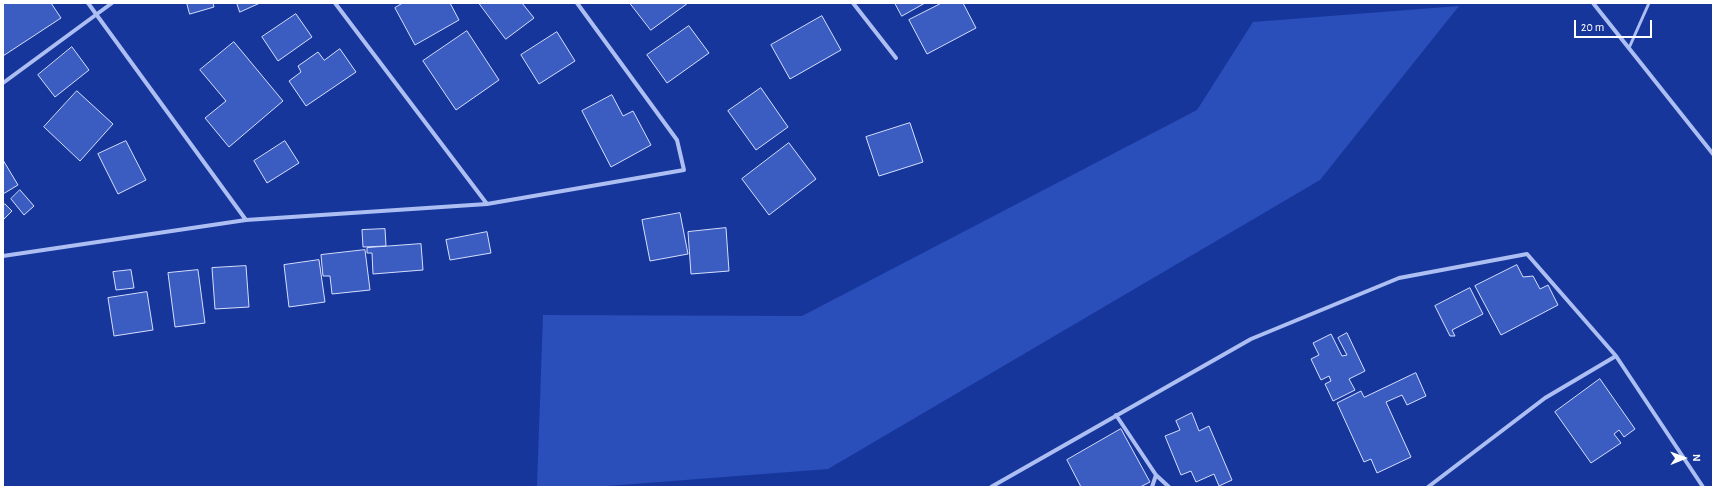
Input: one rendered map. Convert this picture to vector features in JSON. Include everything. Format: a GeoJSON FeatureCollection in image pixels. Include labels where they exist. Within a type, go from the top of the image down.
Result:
{"type":"FeatureCollection","features":[{"type":"Feature","properties":{"kind":"street"},"geometry":{"type":"LineString","coordinates":[[88,3],[246,220]]}},
{"type":"Feature","properties":{"kind":"street"},"geometry":{"type":"LineString","coordinates":[[3,83],[97,16],[112,3]]}},
{"type":"Feature","properties":{"kind":"street"},"geometry":{"type":"LineString","coordinates":[[335,3],[487,204]]}},
{"type":"Feature","properties":{"kind":"street"},"geometry":{"type":"LineString","coordinates":[[3,256],[246,220],[487,204],[684,170],[677,140],[577,3]]}},
{"type":"Feature","properties":{"kind":"street"},"geometry":{"type":"LineString","coordinates":[[853,3],[896,58]]}},
{"type":"Feature","properties":{"kind":"street"},"geometry":{"type":"LineString","coordinates":[[1593,3],[1713,154]]}},
{"type":"Feature","properties":{"kind":"street"},"geometry":{"type":"LineString","coordinates":[[991,487],[1251,339],[1399,278],[1527,254],[1616,356],[1703,487]]}},
{"type":"Feature","properties":{"kind":"street"},"geometry":{"type":"LineString","coordinates":[[1428,487],[1545,398],[1616,356]]}},
{"type":"Feature","properties":{"kind":"street"},"geometry":{"type":"LineString","coordinates":[[1116,415],[1156,475],[1169,487]]}},
{"type":"Feature","properties":{"kind":"street"},"geometry":{"type":"LineString","coordinates":[[1152,487],[1156,475]]}},
{"type":"Feature","properties":{"kind":"lane"},"geometry":{"type":"LineString","coordinates":[[1629,48],[1648,3]]}},
{"type":"Feature","properties":{"kind":"shaded area"},"geometry":{"type":"Polygon","coordinates":[[[1459,6],[1320,180],[828,469],[594,487],[537,487],[543,315],[802,316],[1197,110],[1253,22],[1459,6]]]}},
{"type":"Feature","properties":{"kind":"building"},"geometry":{"type":"Polygon","coordinates":[[[3,3],[51,3],[61,18],[3,56],[3,3]]]}},
{"type":"Feature","properties":{"kind":"building"},"geometry":{"type":"Polygon","coordinates":[[[187,3],[213,3],[214,7],[190,14],[187,3]]]}},
{"type":"Feature","properties":{"kind":"building"},"geometry":{"type":"Polygon","coordinates":[[[237,3],[260,3],[240,12],[237,3]]]}},
{"type":"Feature","properties":{"kind":"building"},"geometry":{"type":"Polygon","coordinates":[[[403,3],[450,3],[459,20],[415,45],[395,8],[403,3]]]}},
{"type":"Feature","properties":{"kind":"building"},"geometry":{"type":"Polygon","coordinates":[[[479,3],[522,3],[534,18],[506,39],[479,3]]]}},
{"type":"Feature","properties":{"kind":"building"},"geometry":{"type":"Polygon","coordinates":[[[630,3],[688,3],[651,30],[630,3]]]}},
{"type":"Feature","properties":{"kind":"building"},"geometry":{"type":"Polygon","coordinates":[[[895,3],[925,3],[902,16],[895,3]]]}},
{"type":"Feature","properties":{"kind":"building"},"geometry":{"type":"Polygon","coordinates":[[[942,3],[963,3],[976,28],[927,54],[909,20],[942,3]]]}},
{"type":"Feature","properties":{"kind":"building"},"geometry":{"type":"Polygon","coordinates":[[[296,14],[312,37],[278,61],[262,37],[296,14]]]}},
{"type":"Feature","properties":{"kind":"building"},"geometry":{"type":"Polygon","coordinates":[[[822,16],[841,50],[790,79],[771,45],[822,16]]]}},
{"type":"Feature","properties":{"kind":"building"},"geometry":{"type":"Polygon","coordinates":[[[689,26],[709,53],[667,83],[647,55],[689,26]]]}},
{"type":"Feature","properties":{"kind":"building"},"geometry":{"type":"Polygon","coordinates":[[[467,31],[499,80],[456,110],[423,61],[467,31]]]}},
{"type":"Feature","properties":{"kind":"building"},"geometry":{"type":"Polygon","coordinates":[[[557,32],[575,61],[539,84],[521,55],[557,32]]]}},
{"type":"Feature","properties":{"kind":"building"},"geometry":{"type":"Polygon","coordinates":[[[234,42],[283,101],[229,147],[205,118],[226,101],[200,70],[234,42]]]}},
{"type":"Feature","properties":{"kind":"building"},"geometry":{"type":"Polygon","coordinates":[[[72,47],[89,70],[55,97],[38,75],[72,47]]]}},
{"type":"Feature","properties":{"kind":"building"},"geometry":{"type":"Polygon","coordinates":[[[340,49],[356,72],[306,106],[289,81],[301,72],[298,66],[318,52],[324,60],[340,49]]]}},
{"type":"Feature","properties":{"kind":"building"},"geometry":{"type":"Polygon","coordinates":[[[761,88],[788,127],[756,150],[728,111],[761,88]]]}},
{"type":"Feature","properties":{"kind":"building"},"geometry":{"type":"Polygon","coordinates":[[[77,91],[113,124],[80,161],[44,127],[77,91]]]}},
{"type":"Feature","properties":{"kind":"building"},"geometry":{"type":"Polygon","coordinates":[[[612,95],[623,116],[633,111],[651,145],[611,167],[582,111],[612,95]]]}},
{"type":"Feature","properties":{"kind":"building"},"geometry":{"type":"Polygon","coordinates":[[[910,123],[923,162],[879,176],[866,137],[910,123]]]}},
{"type":"Feature","properties":{"kind":"building"},"geometry":{"type":"Polygon","coordinates":[[[126,141],[146,180],[118,194],[98,154],[126,141]]]}},
{"type":"Feature","properties":{"kind":"building"},"geometry":{"type":"Polygon","coordinates":[[[285,141],[299,163],[267,183],[254,161],[285,141]]]}},
{"type":"Feature","properties":{"kind":"building"},"geometry":{"type":"Polygon","coordinates":[[[789,143],[816,179],[769,215],[742,179],[789,143]]]}},
{"type":"Feature","properties":{"kind":"building"},"geometry":{"type":"Polygon","coordinates":[[[3,160],[18,185],[3,194],[3,160]]]}},
{"type":"Feature","properties":{"kind":"building"},"geometry":{"type":"Polygon","coordinates":[[[20,190],[34,206],[24,215],[11,199],[20,190]]]}},
{"type":"Feature","properties":{"kind":"building"},"geometry":{"type":"Polygon","coordinates":[[[5,204],[12,211],[3,220],[3,206],[5,204]]]}},
{"type":"Feature","properties":{"kind":"building"},"geometry":{"type":"Polygon","coordinates":[[[680,213],[688,254],[650,261],[642,220],[680,213]]]}},
{"type":"Feature","properties":{"kind":"building"},"geometry":{"type":"Polygon","coordinates":[[[726,228],[729,271],[691,274],[688,232],[726,228]]]}},
{"type":"Feature","properties":{"kind":"building"},"geometry":{"type":"Polygon","coordinates":[[[385,229],[386,246],[363,247],[362,230],[385,229]]]}},
{"type":"Feature","properties":{"kind":"building"},"geometry":{"type":"Polygon","coordinates":[[[487,232],[491,253],[450,260],[446,240],[487,232]]]}},
{"type":"Feature","properties":{"kind":"building"},"geometry":{"type":"Polygon","coordinates":[[[421,244],[423,270],[373,274],[372,253],[367,253],[367,248],[421,244]]]}},
{"type":"Feature","properties":{"kind":"building"},"geometry":{"type":"Polygon","coordinates":[[[365,250],[370,290],[332,294],[330,276],[323,276],[321,255],[365,250]]]}},
{"type":"Feature","properties":{"kind":"building"},"geometry":{"type":"Polygon","coordinates":[[[319,260],[325,302],[289,307],[284,265],[319,260]]]}},
{"type":"Feature","properties":{"kind":"building"},"geometry":{"type":"Polygon","coordinates":[[[1517,265],[1523,277],[1533,276],[1540,289],[1548,285],[1558,305],[1501,335],[1475,286],[1517,265]]]}},
{"type":"Feature","properties":{"kind":"building"},"geometry":{"type":"Polygon","coordinates":[[[246,266],[249,307],[215,309],[212,268],[246,266]]]}},
{"type":"Feature","properties":{"kind":"building"},"geometry":{"type":"Polygon","coordinates":[[[131,270],[134,288],[116,290],[113,272],[131,270]]]}},
{"type":"Feature","properties":{"kind":"building"},"geometry":{"type":"Polygon","coordinates":[[[198,270],[205,323],[175,327],[168,273],[198,270]]]}},
{"type":"Feature","properties":{"kind":"building"},"geometry":{"type":"Polygon","coordinates":[[[1470,288],[1483,314],[1452,330],[1455,336],[1450,336],[1435,306],[1470,288]]]}},
{"type":"Feature","properties":{"kind":"building"},"geometry":{"type":"Polygon","coordinates":[[[147,292],[153,330],[114,336],[108,298],[147,292]]]}},
{"type":"Feature","properties":{"kind":"building"},"geometry":{"type":"Polygon","coordinates":[[[1347,333],[1365,371],[1349,379],[1355,390],[1333,401],[1325,384],[1331,381],[1329,376],[1321,380],[1311,359],[1319,355],[1313,343],[1331,334],[1342,356],[1347,355],[1338,338],[1347,333]]]}},
{"type":"Feature","properties":{"kind":"building"},"geometry":{"type":"Polygon","coordinates":[[[1416,373],[1426,396],[1407,405],[1402,395],[1386,402],[1411,457],[1377,473],[1371,459],[1364,462],[1337,403],[1361,391],[1364,397],[1416,373]]]}},
{"type":"Feature","properties":{"kind":"building"},"geometry":{"type":"Polygon","coordinates":[[[1600,379],[1635,429],[1624,437],[1619,430],[1614,434],[1621,443],[1591,463],[1555,412],[1600,379]]]}},
{"type":"Feature","properties":{"kind":"building"},"geometry":{"type":"Polygon","coordinates":[[[1192,413],[1199,431],[1209,426],[1232,480],[1219,486],[1214,474],[1196,482],[1191,471],[1181,475],[1165,436],[1180,430],[1176,421],[1192,413]]]}},
{"type":"Feature","properties":{"kind":"building"},"geometry":{"type":"Polygon","coordinates":[[[1121,429],[1150,482],[1140,487],[1081,487],[1067,460],[1121,429]]]}}]}
